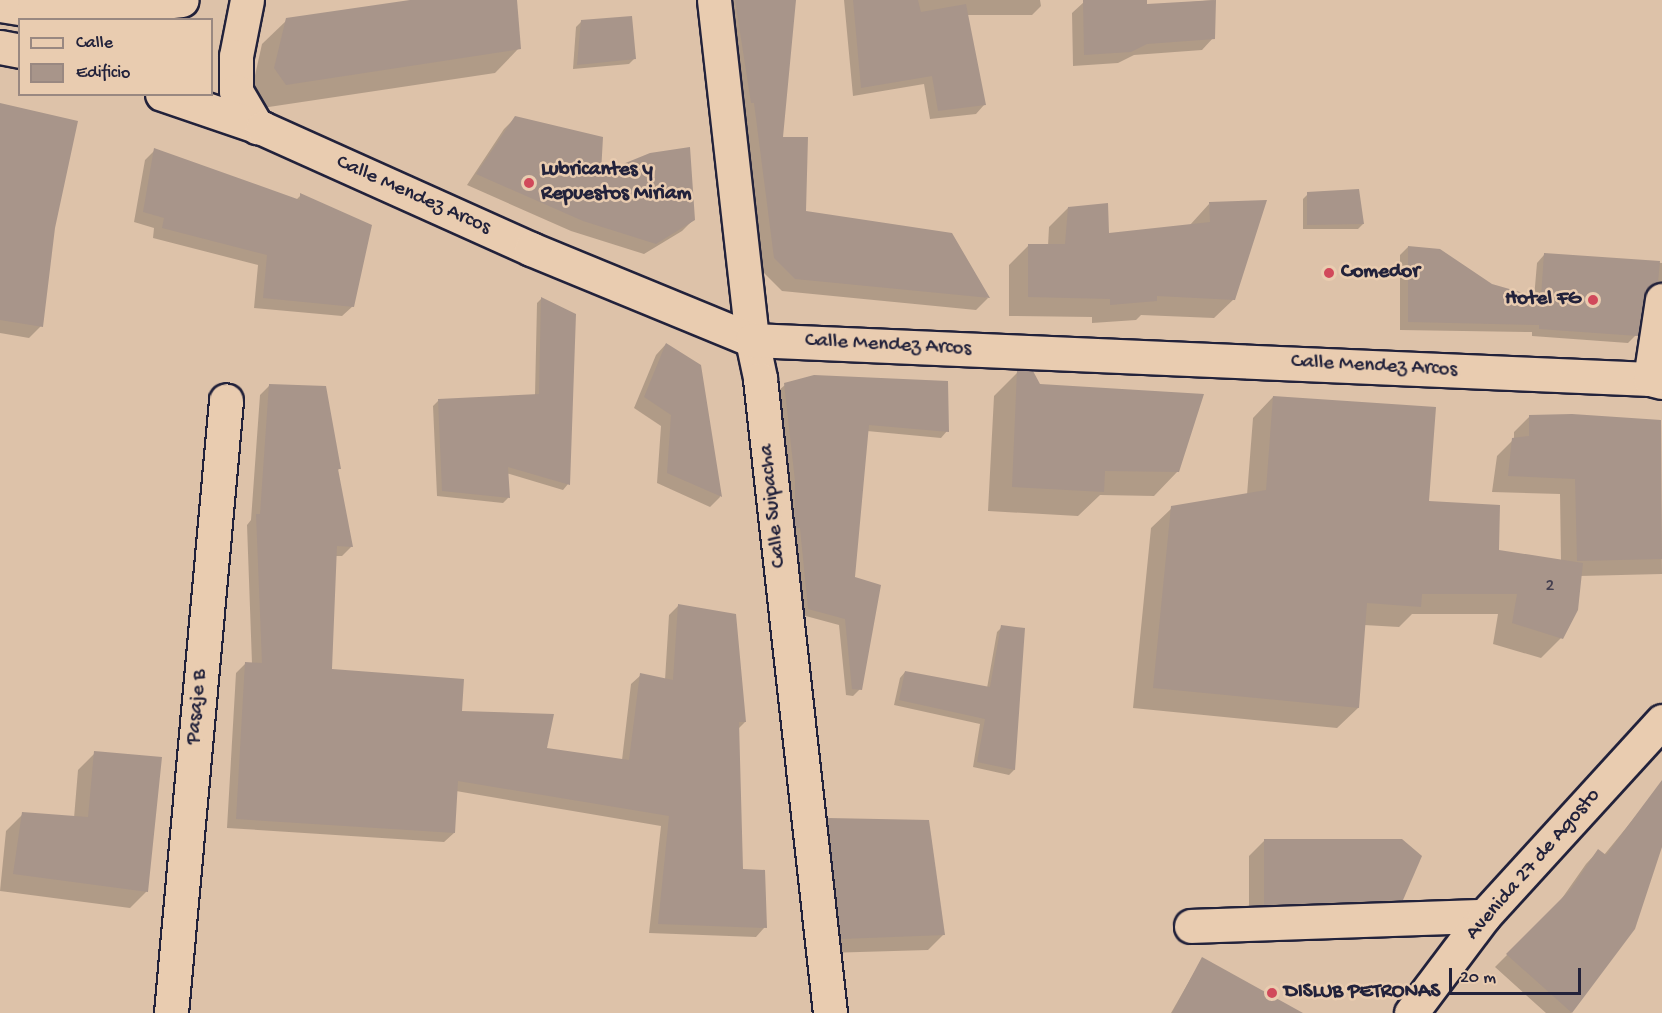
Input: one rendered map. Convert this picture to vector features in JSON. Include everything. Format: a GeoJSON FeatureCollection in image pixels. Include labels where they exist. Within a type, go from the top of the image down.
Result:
{"type":"FeatureCollection","features":[{"type":"Feature","properties":{"kind":"street"},"geometry":{"type":"LineString","coordinates":[[0,4],[33,10],[95,9],[182,0]]}},
{"type":"Feature","properties":{"kind":"street"},"geometry":{"type":"LineString","coordinates":[[247,0],[236,56],[236,91],[257,127]]}},
{"type":"Feature","properties":{"kind":"street","name":"Calle Suipacha"},"geometry":{"type":"LineString","coordinates":[[714,0],[752,340],[760,379],[830,1013]]}},
{"type":"Feature","properties":{"kind":"street"},"geometry":{"type":"LineString","coordinates":[[0,47],[18,51]]}},
{"type":"Feature","properties":{"kind":"street","name":"Calle Mendez Arcos"},"geometry":{"type":"LineString","coordinates":[[168,96],[257,127],[531,249],[752,340],[1656,380]]}},
{"type":"Feature","properties":{"kind":"street"},"geometry":{"type":"LineString","coordinates":[[1656,380],[1662,300]]}},
{"type":"Feature","properties":{"kind":"street","name":"Pasaje B"},"geometry":{"type":"LineString","coordinates":[[171,1013],[226,400]]}},
{"type":"Feature","properties":{"kind":"street","name":"Avenida 27 de Agosto"},"geometry":{"type":"LineString","coordinates":[[1411,1013],[1485,916],[1662,721]]}},
{"type":"Feature","properties":{"kind":"street"},"geometry":{"type":"LineString","coordinates":[[1191,926],[1485,916]]}},
{"type":"Feature","properties":{"kind":"building"},"geometry":{"type":"Polygon","coordinates":[[[410,0],[517,0],[521,49],[286,85],[274,68],[286,18],[410,0]]]}},
{"type":"Feature","properties":{"kind":"building"},"geometry":{"type":"Polygon","coordinates":[[[735,0],[796,0],[783,137],[808,137],[806,211],[952,233],[990,298],[795,279],[774,258],[754,103],[751,103],[735,0]]]}},
{"type":"Feature","properties":{"kind":"building"},"geometry":{"type":"Polygon","coordinates":[[[853,0],[918,0],[921,12],[966,4],[986,105],[938,111],[932,76],[861,88],[853,0]]]}},
{"type":"Feature","properties":{"kind":"building"},"geometry":{"type":"Polygon","coordinates":[[[1083,0],[1147,0],[1147,4],[1216,0],[1215,39],[1147,44],[1131,52],[1084,55],[1083,0]]]}},
{"type":"Feature","properties":{"kind":"building"},"geometry":{"type":"Polygon","coordinates":[[[632,16],[636,59],[577,65],[581,20],[632,16]]]}},
{"type":"Feature","properties":{"kind":"building"},"geometry":{"type":"Polygon","coordinates":[[[0,103],[78,121],[55,228],[43,327],[0,320],[0,103]]]}},
{"type":"Feature","properties":{"kind":"building"},"geometry":{"type":"Polygon","coordinates":[[[515,116],[603,137],[601,173],[650,153],[690,147],[695,220],[656,244],[583,221],[476,174],[515,116]]]}},
{"type":"Feature","properties":{"kind":"building"},"geometry":{"type":"Polygon","coordinates":[[[154,148],[300,200],[300,193],[372,225],[354,307],[263,298],[267,255],[162,228],[164,218],[143,212],[154,148]]]}},
{"type":"Feature","properties":{"kind":"building"},"geometry":{"type":"Polygon","coordinates":[[[1359,189],[1364,224],[1307,225],[1307,192],[1359,189]]]}},
{"type":"Feature","properties":{"kind":"building"},"geometry":{"type":"Polygon","coordinates":[[[1267,200],[1235,300],[1157,296],[1157,301],[1110,305],[1110,299],[1028,297],[1028,244],[1065,244],[1068,207],[1108,203],[1109,233],[1210,222],[1209,202],[1267,200]]]}},
{"type":"Feature","properties":{"kind":"building"},"geometry":{"type":"Polygon","coordinates":[[[1408,246],[1440,249],[1492,284],[1541,298],[1544,253],[1660,261],[1658,282],[1648,288],[1644,297],[1638,336],[1539,329],[1539,325],[1408,322],[1408,246]]]}},
{"type":"Feature","properties":{"kind":"building"},"geometry":{"type":"Polygon","coordinates":[[[541,297],[576,314],[570,485],[508,467],[510,498],[442,491],[438,399],[539,394],[541,297]]]}},
{"type":"Feature","properties":{"kind":"building"},"geometry":{"type":"Polygon","coordinates":[[[666,343],[701,365],[722,497],[667,473],[671,415],[644,397],[666,343]]]}},
{"type":"Feature","properties":{"kind":"building"},"geometry":{"type":"Polygon","coordinates":[[[1017,370],[1033,371],[1040,384],[1204,394],[1179,472],[1105,471],[1104,492],[1012,487],[1017,370]]]}},
{"type":"Feature","properties":{"kind":"building"},"geometry":{"type":"Polygon","coordinates":[[[814,375],[948,381],[949,432],[869,425],[855,577],[881,585],[862,690],[852,689],[845,619],[808,609],[800,528],[795,528],[795,481],[784,383],[814,375]]]}},
{"type":"Feature","properties":{"kind":"building"},"geometry":{"type":"Polygon","coordinates":[[[269,384],[326,386],[341,469],[338,469],[353,547],[337,546],[332,669],[464,679],[462,711],[554,714],[547,748],[629,760],[640,673],[673,680],[678,604],[736,614],[746,722],[739,722],[743,869],[765,870],[767,928],[658,924],[669,816],[458,781],[455,833],[236,819],[245,662],[262,663],[256,514],[260,514],[269,384]]]}},
{"type":"Feature","properties":{"kind":"building"},"geometry":{"type":"Polygon","coordinates":[[[1273,396],[1436,407],[1429,501],[1500,505],[1499,550],[1583,563],[1578,610],[1563,639],[1512,623],[1517,594],[1422,594],[1421,607],[1367,603],[1359,708],[1153,688],[1171,506],[1266,490],[1273,396]]]}},
{"type":"Feature","properties":{"kind":"building"},"geometry":{"type":"Polygon","coordinates":[[[1572,414],[1661,420],[1662,559],[1577,561],[1575,479],[1508,476],[1512,438],[1529,436],[1529,415],[1572,414]]]}},
{"type":"Feature","properties":{"kind":"building"},"geometry":{"type":"Polygon","coordinates":[[[1001,625],[1025,628],[1015,770],[977,762],[985,719],[899,700],[905,671],[990,687],[1001,625]]]}},
{"type":"Feature","properties":{"kind":"building"},"geometry":{"type":"Polygon","coordinates":[[[94,751],[162,757],[148,892],[13,874],[22,812],[88,817],[94,751]]]}},
{"type":"Feature","properties":{"kind":"building"},"geometry":{"type":"Polygon","coordinates":[[[1662,780],[1662,847],[1635,929],[1572,1013],[1506,954],[1570,890],[1598,849],[1606,855],[1662,780]]]}},
{"type":"Feature","properties":{"kind":"building"},"geometry":{"type":"Polygon","coordinates":[[[828,818],[929,820],[945,935],[841,939],[828,818]]]}},
{"type":"Feature","properties":{"kind":"building"},"geometry":{"type":"Polygon","coordinates":[[[1264,839],[1402,839],[1422,856],[1403,900],[1264,905],[1264,839]]]}},
{"type":"Feature","properties":{"kind":"building"},"geometry":{"type":"Polygon","coordinates":[[[1202,957],[1303,1013],[1172,1013],[1202,957]]]}},
{"type":"Feature","properties":{"kind":"place","name":"Lubricantes y Repuestos Miriam"},"geometry":{"type":"Point","coordinates":[529,183]}},
{"type":"Feature","properties":{"kind":"place","name":"Comedor"},"geometry":{"type":"Point","coordinates":[1329,273]}},
{"type":"Feature","properties":{"kind":"place","name":"Hotel FG"},"geometry":{"type":"Point","coordinates":[1593,300]}},
{"type":"Feature","properties":{"kind":"place","name":"DISLUB PETRONAS"},"geometry":{"type":"Point","coordinates":[1272,993]}}]}
